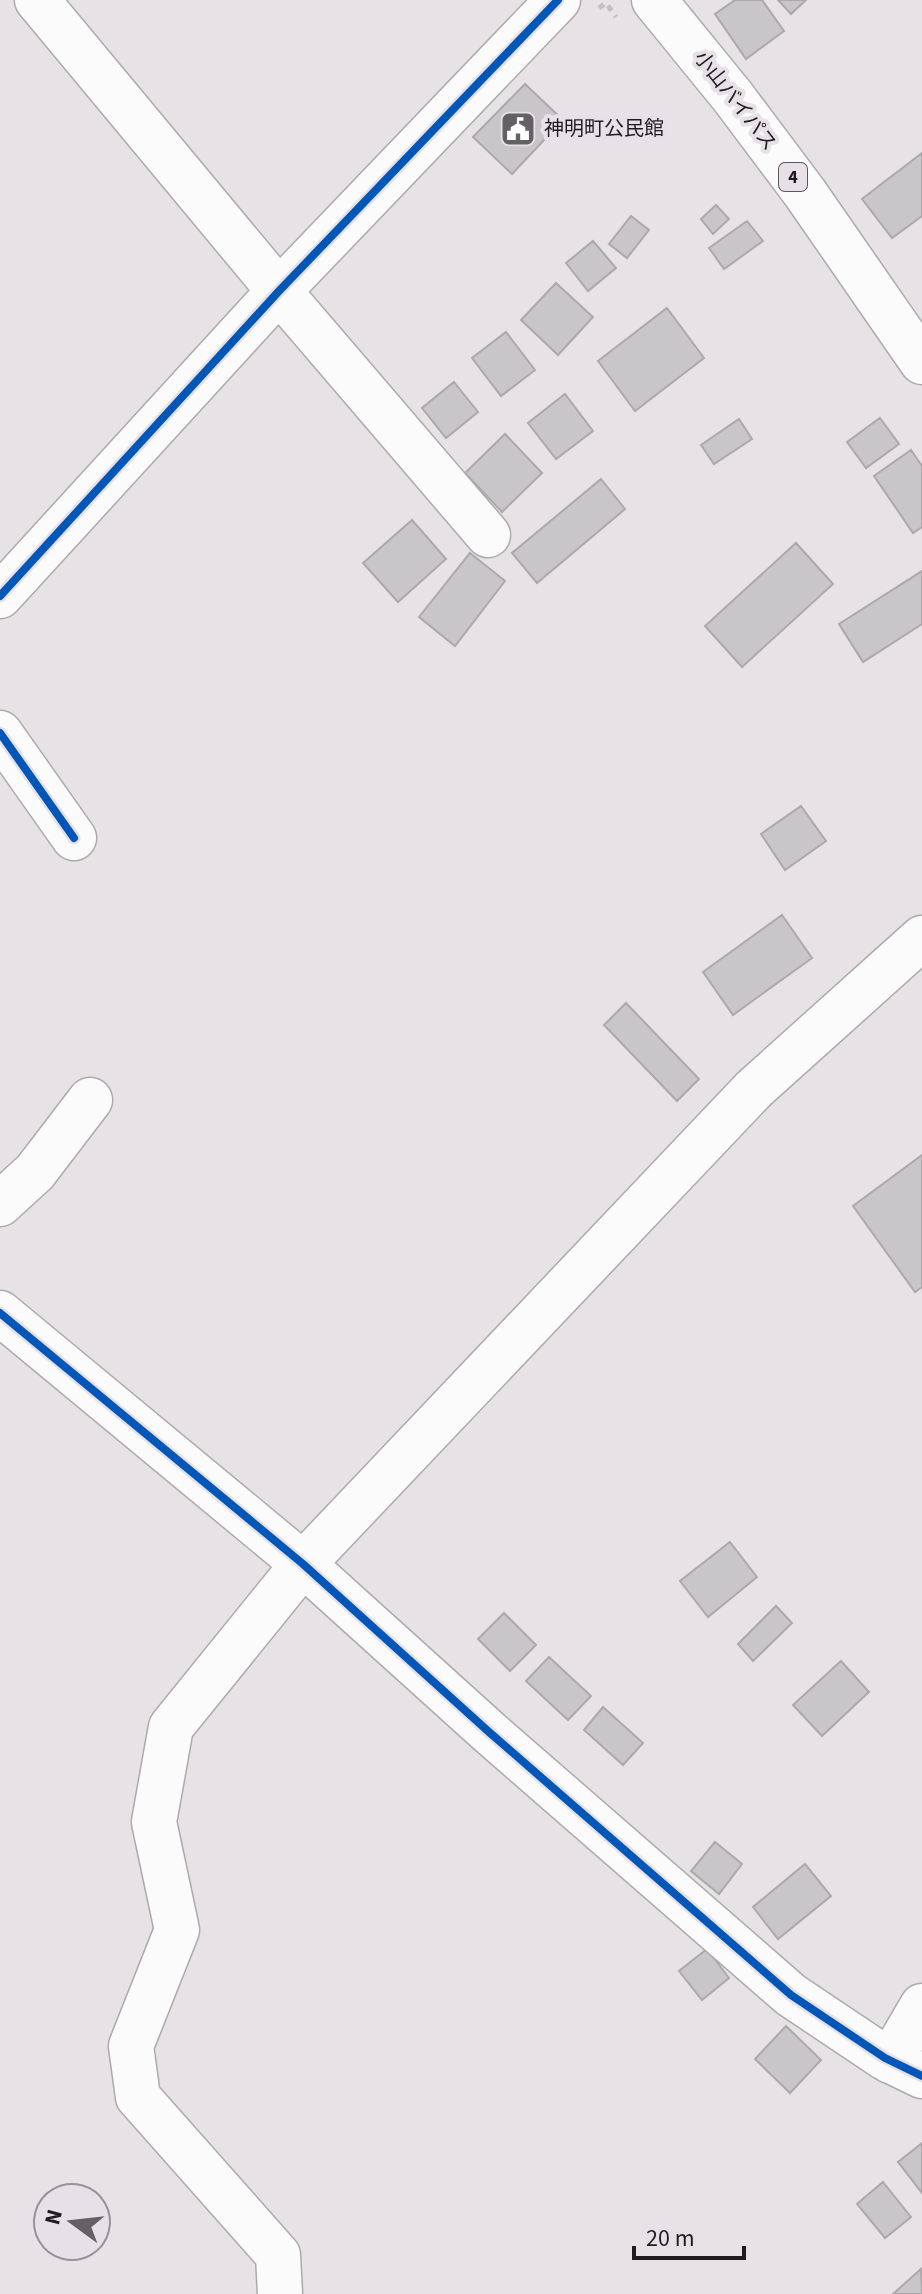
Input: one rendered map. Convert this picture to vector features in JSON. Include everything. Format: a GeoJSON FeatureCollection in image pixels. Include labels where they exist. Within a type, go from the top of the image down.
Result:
{"type":"FeatureCollection","features":[{"type":"Feature","properties":{"kind":"main road"},"geometry":{"type":"LineString","coordinates":[[37,0],[279,291],[488,535]]}},
{"type":"Feature","properties":{"kind":"main road"},"geometry":{"type":"LineString","coordinates":[[0,596],[279,291],[576,6]]}},
{"type":"Feature","properties":{"kind":"main road","name":"小山バイパス"},"geometry":{"type":"LineString","coordinates":[[638,14],[733,97],[805,193],[922,362]]}},
{"type":"Feature","properties":{"kind":"main road"},"geometry":{"type":"LineString","coordinates":[[0,733],[74,838]]}},
{"type":"Feature","properties":{"kind":"main road"},"geometry":{"type":"LineString","coordinates":[[280,2294],[278,2255],[138,2097],[131,2046],[177,1930],[154,1822],[171,1727],[303,1564],[754,1089],[922,938]]}},
{"type":"Feature","properties":{"kind":"main road"},"geometry":{"type":"LineString","coordinates":[[0,1204],[35,1172],[90,1100]]}},
{"type":"Feature","properties":{"kind":"main road"},"geometry":{"type":"LineString","coordinates":[[0,1313],[303,1564],[489,1732],[791,1995],[906,2068],[922,2006]]}},
{"type":"Feature","properties":{"kind":"path"},"geometry":{"type":"LineString","coordinates":[[576,6],[606,3],[638,14]]}},
{"type":"Feature","properties":{"kind":"building"},"geometry":{"type":"Polygon","coordinates":[[[735,0],[762,0],[784,31],[746,59],[715,14],[735,0]]]}},
{"type":"Feature","properties":{"kind":"building"},"geometry":{"type":"Polygon","coordinates":[[[778,0],[806,0],[791,14],[778,0]]]}},
{"type":"Feature","properties":{"kind":"building","name":"神明町公民館"},"geometry":{"type":"Polygon","coordinates":[[[525,84],[563,120],[512,174],[473,137],[525,84]]]}},
{"type":"Feature","properties":{"kind":"building"},"geometry":{"type":"Polygon","coordinates":[[[922,153],[922,216],[892,238],[862,199],[922,153]]]}},
{"type":"Feature","properties":{"kind":"building"},"geometry":{"type":"Polygon","coordinates":[[[716,205],[729,219],[713,234],[701,219],[716,205]]]}},
{"type":"Feature","properties":{"kind":"building"},"geometry":{"type":"Polygon","coordinates":[[[631,216],[649,230],[627,258],[609,244],[631,216]]]}},
{"type":"Feature","properties":{"kind":"building"},"geometry":{"type":"Polygon","coordinates":[[[747,221],[763,241],[724,269],[709,248],[747,221]]]}},
{"type":"Feature","properties":{"kind":"building"},"geometry":{"type":"Polygon","coordinates":[[[593,241],[616,268],[588,291],[566,263],[593,241]]]}},
{"type":"Feature","properties":{"kind":"building"},"geometry":{"type":"Polygon","coordinates":[[[556,283],[593,317],[558,355],[521,320],[556,283]]]}},
{"type":"Feature","properties":{"kind":"building"},"geometry":{"type":"Polygon","coordinates":[[[667,308],[704,358],[635,411],[598,361],[667,308]]]}},
{"type":"Feature","properties":{"kind":"building"},"geometry":{"type":"Polygon","coordinates":[[[506,332],[535,370],[501,396],[472,358],[506,332]]]}},
{"type":"Feature","properties":{"kind":"building"},"geometry":{"type":"Polygon","coordinates":[[[454,382],[478,412],[446,438],[422,408],[454,382]]]}},
{"type":"Feature","properties":{"kind":"building"},"geometry":{"type":"Polygon","coordinates":[[[565,394],[593,431],[556,459],[528,423],[565,394]]]}},
{"type":"Feature","properties":{"kind":"building"},"geometry":{"type":"Polygon","coordinates":[[[880,418],[899,444],[866,468],[847,442],[880,418]]]}},
{"type":"Feature","properties":{"kind":"building"},"geometry":{"type":"Polygon","coordinates":[[[739,419],[752,439],[714,464],[701,445],[739,419]]]}},
{"type":"Feature","properties":{"kind":"building"},"geometry":{"type":"Polygon","coordinates":[[[505,434],[542,473],[502,512],[465,473],[505,434]]]}},
{"type":"Feature","properties":{"kind":"building"},"geometry":{"type":"Polygon","coordinates":[[[911,450],[922,466],[922,527],[913,533],[874,476],[911,450]]]}},
{"type":"Feature","properties":{"kind":"building"},"geometry":{"type":"Polygon","coordinates":[[[601,479],[625,509],[537,583],[512,553],[601,479]]]}},
{"type":"Feature","properties":{"kind":"building"},"geometry":{"type":"Polygon","coordinates":[[[412,520],[446,559],[398,602],[363,563],[412,520]]]}},
{"type":"Feature","properties":{"kind":"building"},"geometry":{"type":"Polygon","coordinates":[[[796,543],[833,584],[742,667],[705,626],[796,543]]]}},
{"type":"Feature","properties":{"kind":"building"},"geometry":{"type":"Polygon","coordinates":[[[470,553],[505,581],[455,646],[419,617],[470,553]]]}},
{"type":"Feature","properties":{"kind":"building"},"geometry":{"type":"Polygon","coordinates":[[[922,571],[922,624],[863,662],[839,624],[922,571]]]}},
{"type":"Feature","properties":{"kind":"building"},"geometry":{"type":"Polygon","coordinates":[[[801,806],[826,841],[785,870],[761,834],[801,806]]]}},
{"type":"Feature","properties":{"kind":"building"},"geometry":{"type":"Polygon","coordinates":[[[782,915],[812,958],[733,1015],[703,972],[782,915]]]}},
{"type":"Feature","properties":{"kind":"building"},"geometry":{"type":"Polygon","coordinates":[[[626,1003],[699,1079],[677,1101],[604,1025],[626,1003]]]}},
{"type":"Feature","properties":{"kind":"building"},"geometry":{"type":"Polygon","coordinates":[[[922,1155],[922,1287],[915,1292],[853,1206],[922,1155]]]}},
{"type":"Feature","properties":{"kind":"building"},"geometry":{"type":"Polygon","coordinates":[[[730,1542],[757,1577],[708,1617],[680,1581],[730,1542]]]}},
{"type":"Feature","properties":{"kind":"building"},"geometry":{"type":"Polygon","coordinates":[[[776,1606],[792,1623],[753,1661],[738,1644],[776,1606]]]}},
{"type":"Feature","properties":{"kind":"building"},"geometry":{"type":"Polygon","coordinates":[[[504,1613],[536,1645],[510,1671],[478,1639],[504,1613]]]}},
{"type":"Feature","properties":{"kind":"building"},"geometry":{"type":"Polygon","coordinates":[[[549,1657],[591,1696],[568,1720],[526,1681],[549,1657]]]}},
{"type":"Feature","properties":{"kind":"building"},"geometry":{"type":"Polygon","coordinates":[[[841,1661],[869,1692],[822,1736],[793,1705],[841,1661]]]}},
{"type":"Feature","properties":{"kind":"building"},"geometry":{"type":"Polygon","coordinates":[[[603,1707],[643,1743],[623,1765],[584,1730],[603,1707]]]}},
{"type":"Feature","properties":{"kind":"building"},"geometry":{"type":"Polygon","coordinates":[[[715,1842],[742,1864],[719,1894],[691,1871],[715,1842]]]}},
{"type":"Feature","properties":{"kind":"building"},"geometry":{"type":"Polygon","coordinates":[[[805,1864],[831,1896],[778,1939],[753,1907],[805,1864]]]}},
{"type":"Feature","properties":{"kind":"building"},"geometry":{"type":"Polygon","coordinates":[[[707,1949],[729,1978],[702,2000],[679,1971],[707,1949]]]}},
{"type":"Feature","properties":{"kind":"building"},"geometry":{"type":"Polygon","coordinates":[[[786,2026],[821,2060],[790,2093],[755,2059],[786,2026]]]}},
{"type":"Feature","properties":{"kind":"building"},"geometry":{"type":"Polygon","coordinates":[[[922,2143],[922,2193],[898,2162],[922,2143]]]}},
{"type":"Feature","properties":{"kind":"building"},"geometry":{"type":"Polygon","coordinates":[[[883,2182],[911,2217],[885,2238],[857,2204],[883,2182]]]}},
{"type":"Feature","properties":{"kind":"building"},"geometry":{"type":"Polygon","coordinates":[[[921,2269],[922,2294],[893,2294],[921,2269]]]}},
{"type":"Feature","properties":{"kind":"cycle path"},"geometry":{"type":"LineString","coordinates":[[0,596],[279,291],[558,0]]}},
{"type":"Feature","properties":{"kind":"cycle path"},"geometry":{"type":"LineString","coordinates":[[0,733],[74,838]]}},
{"type":"Feature","properties":{"kind":"cycle path"},"geometry":{"type":"LineString","coordinates":[[0,1313],[303,1564],[489,1732],[791,1995],[885,2058],[922,2076]]}},
{"type":"Feature","properties":{"kind":"place","name":"神明町公民館"},"geometry":{"type":"Point","coordinates":[518,129]}}]}
